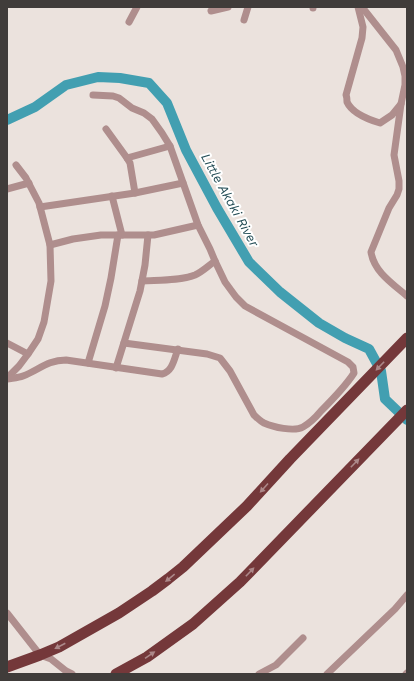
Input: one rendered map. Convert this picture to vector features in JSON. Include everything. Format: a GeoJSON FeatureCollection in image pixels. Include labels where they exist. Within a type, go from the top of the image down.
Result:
{"type":"FeatureCollection","features":[{"type":"Feature","properties":{"kind":"highway"},"geometry":{"type":"LineString","coordinates":[[7,667],[59,647],[119,613],[168,579],[247,506],[290,459],[407,338]]}},
{"type":"Feature","properties":{"kind":"highway"},"geometry":{"type":"LineString","coordinates":[[116,674],[147,657],[193,624],[240,582],[407,410]]}},
{"type":"Feature","properties":{"kind":"street"},"geometry":{"type":"LineString","coordinates":[[129,22],[137,7]]}},
{"type":"Feature","properties":{"kind":"street"},"geometry":{"type":"LineString","coordinates":[[212,11],[228,7]]}},
{"type":"Feature","properties":{"kind":"street"},"geometry":{"type":"LineString","coordinates":[[244,20],[248,7]]}},
{"type":"Feature","properties":{"kind":"street"},"geometry":{"type":"LineString","coordinates":[[358,7],[363,27],[362,38],[346,95],[347,102],[350,107],[359,114],[380,123],[392,115],[401,104]]}},
{"type":"Feature","properties":{"kind":"street"},"geometry":{"type":"LineString","coordinates":[[362,7],[396,50],[403,67],[405,85],[394,155],[399,189],[370,252],[375,266],[386,278],[407,296]]}},
{"type":"Feature","properties":{"kind":"street"},"geometry":{"type":"LineString","coordinates":[[93,95],[113,96],[119,98],[132,108],[144,113],[152,119],[170,146],[198,225],[225,282],[236,297],[245,306],[348,362],[353,366],[354,373],[340,392],[308,424],[293,430],[270,425],[259,420],[254,415],[230,371],[220,358],[178,349],[124,343]]}},
{"type":"Feature","properties":{"kind":"street"},"geometry":{"type":"LineString","coordinates":[[106,129],[128,158],[135,193]]}},
{"type":"Feature","properties":{"kind":"street"},"geometry":{"type":"LineString","coordinates":[[128,158],[170,146]]}},
{"type":"Feature","properties":{"kind":"street"},"geometry":{"type":"LineString","coordinates":[[7,379],[28,354],[38,339],[44,322],[51,281],[50,245],[39,202],[26,178],[16,165]]}},
{"type":"Feature","properties":{"kind":"street"},"geometry":{"type":"LineString","coordinates":[[7,189],[29,183]]}},
{"type":"Feature","properties":{"kind":"street"},"geometry":{"type":"LineString","coordinates":[[40,207],[135,193],[183,183]]}},
{"type":"Feature","properties":{"kind":"street"},"geometry":{"type":"LineString","coordinates":[[88,364],[105,306],[120,235],[112,196]]}},
{"type":"Feature","properties":{"kind":"street"},"geometry":{"type":"LineString","coordinates":[[50,245],[73,239],[101,235],[154,235],[198,225]]}},
{"type":"Feature","properties":{"kind":"street"},"geometry":{"type":"LineString","coordinates":[[116,368],[142,281],[148,235]]}},
{"type":"Feature","properties":{"kind":"street"},"geometry":{"type":"LineString","coordinates":[[142,281],[179,279],[194,276],[203,271],[214,261]]}},
{"type":"Feature","properties":{"kind":"street"},"geometry":{"type":"LineString","coordinates":[[7,343],[28,354]]}},
{"type":"Feature","properties":{"kind":"street"},"geometry":{"type":"LineString","coordinates":[[7,379],[23,376],[48,363],[58,360],[162,374],[167,372],[173,364],[178,349]]}},
{"type":"Feature","properties":{"kind":"street"},"geometry":{"type":"LineString","coordinates":[[326,674],[395,609],[407,595]]}},
{"type":"Feature","properties":{"kind":"street"},"geometry":{"type":"LineString","coordinates":[[7,613],[40,655],[48,657],[72,674]]}},
{"type":"Feature","properties":{"kind":"street"},"geometry":{"type":"LineString","coordinates":[[259,674],[276,665],[303,638]]}},
{"type":"Feature","properties":{"kind":"waterway","name":"Little Akaki River"},"geometry":{"type":"LineString","coordinates":[[7,120],[35,107],[66,85],[98,77],[120,78],[149,83],[167,103],[186,150],[217,208],[249,262],[280,292],[319,323],[345,338],[369,349],[381,371],[385,399],[407,420]]}}]}
